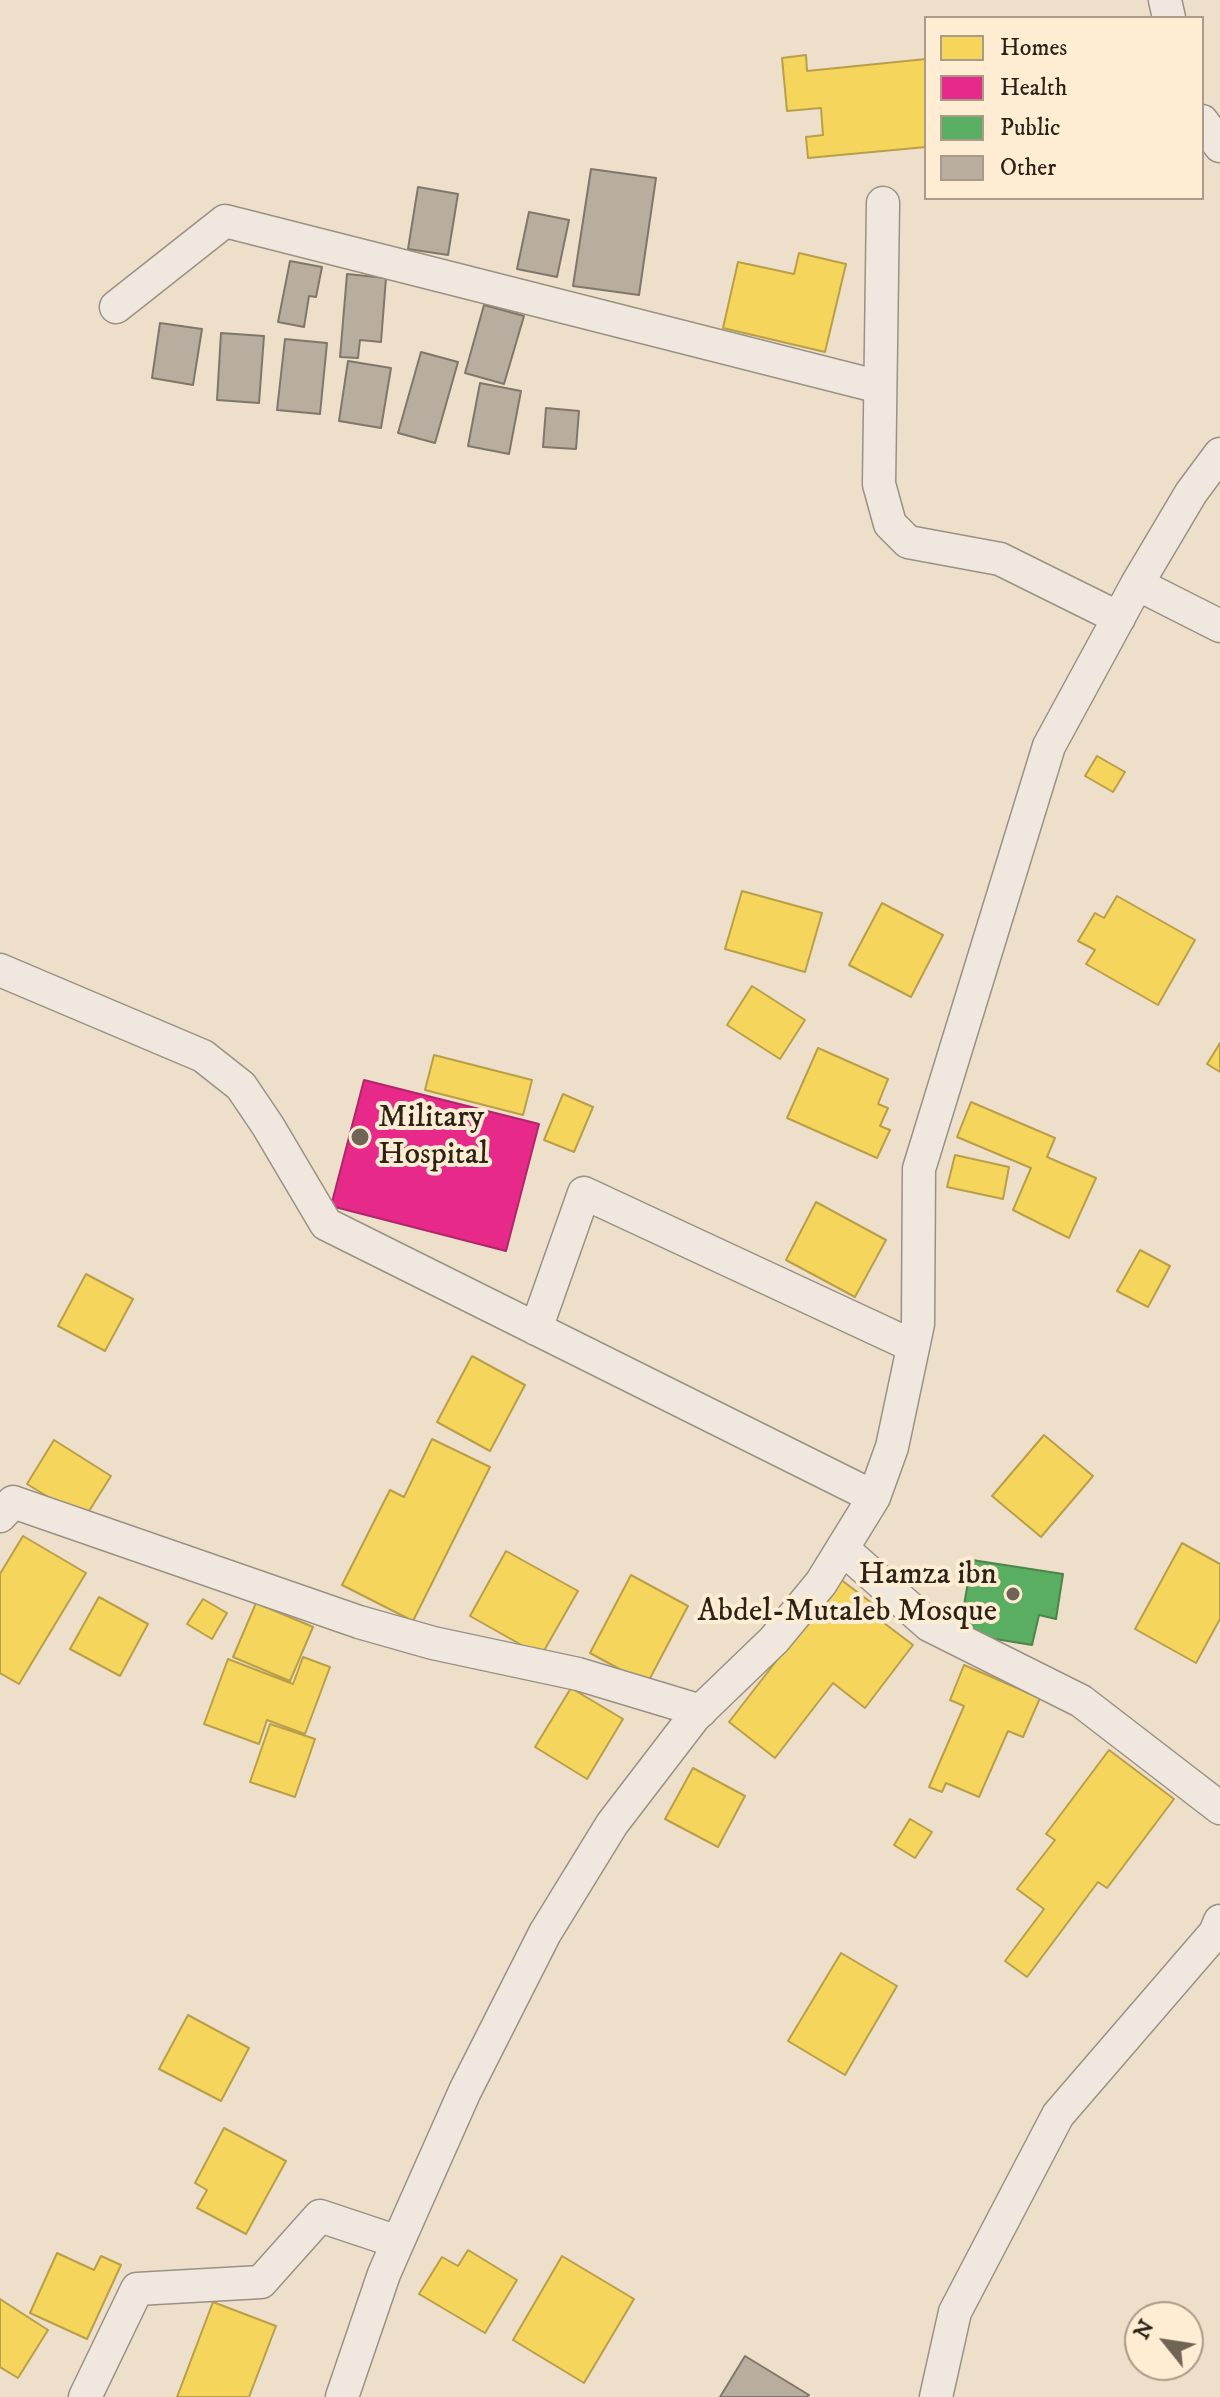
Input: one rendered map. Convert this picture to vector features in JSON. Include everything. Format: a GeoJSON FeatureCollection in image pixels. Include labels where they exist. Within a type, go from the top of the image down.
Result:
{"type":"FeatureCollection","features":[{"type":"Feature","properties":{"kind":"street"},"geometry":{"type":"LineString","coordinates":[[1204,124],[1220,146]]}},
{"type":"Feature","properties":{"kind":"street"},"geometry":{"type":"LineString","coordinates":[[883,203],[879,484],[890,524],[908,542],[1000,559],[1119,618]]}},
{"type":"Feature","properties":{"kind":"street"},"geometry":{"type":"LineString","coordinates":[[116,307],[225,221],[880,387]]}},
{"type":"Feature","properties":{"kind":"street"},"geometry":{"type":"LineString","coordinates":[[342,2397],[398,2242],[465,2091],[545,1933],[612,1824],[701,1711],[774,1640],[821,1583],[874,1497],[892,1447],[918,1324],[919,1169],[1049,746],[1137,584],[1191,493],[1220,454]]}},
{"type":"Feature","properties":{"kind":"street"},"geometry":{"type":"LineString","coordinates":[[1137,584],[1220,626]]}},
{"type":"Feature","properties":{"kind":"street"},"geometry":{"type":"LineString","coordinates":[[0,970],[203,1056],[241,1086],[326,1224],[874,1497]]}},
{"type":"Feature","properties":{"kind":"street"},"geometry":{"type":"LineString","coordinates":[[536,1329],[584,1193],[913,1346]]}},
{"type":"Feature","properties":{"kind":"street"},"geometry":{"type":"LineString","coordinates":[[4,1498],[359,1622],[433,1643],[578,1674],[701,1711]]}},
{"type":"Feature","properties":{"kind":"street"},"geometry":{"type":"LineString","coordinates":[[843,1549],[929,1625],[1081,1701],[1220,1808]]}},
{"type":"Feature","properties":{"kind":"street"},"geometry":{"type":"LineString","coordinates":[[936,2397],[955,2312],[1058,2115],[1215,1933],[1220,1921]]}},
{"type":"Feature","properties":{"kind":"street"},"geometry":{"type":"LineString","coordinates":[[85,2397],[137,2289],[261,2282],[320,2216],[398,2242]]}},
{"type":"Feature","properties":{"kind":"building: Homes"},"geometry":{"type":"Polygon","coordinates":[[[806,55],[807,71],[924,59],[924,147],[808,158],[806,137],[823,135],[821,108],[787,111],[782,58],[806,55]]]}},
{"type":"Feature","properties":{"kind":"building: Homes"},"geometry":{"type":"Polygon","coordinates":[[[799,253],[846,264],[825,352],[723,328],[738,262],[794,274],[799,253]]]}},
{"type":"Feature","properties":{"kind":"building: Homes"},"geometry":{"type":"Polygon","coordinates":[[[1097,756],[1125,772],[1113,792],[1085,776],[1097,756]]]}},
{"type":"Feature","properties":{"kind":"building: Homes"},"geometry":{"type":"Polygon","coordinates":[[[742,891],[822,913],[805,972],[725,949],[742,891]]]}},
{"type":"Feature","properties":{"kind":"building: Homes"},"geometry":{"type":"Polygon","coordinates":[[[1117,896],[1195,940],[1158,1005],[1086,964],[1095,950],[1078,941],[1095,913],[1104,918],[1117,896]]]}},
{"type":"Feature","properties":{"kind":"building: Homes"},"geometry":{"type":"Polygon","coordinates":[[[882,903],[943,935],[911,997],[849,965],[882,903]]]}},
{"type":"Feature","properties":{"kind":"building: Homes"},"geometry":{"type":"Polygon","coordinates":[[[752,986],[805,1020],[780,1059],[727,1025],[752,986]]]}},
{"type":"Feature","properties":{"kind":"building: Homes"},"geometry":{"type":"Polygon","coordinates":[[[1220,1043],[1220,1072],[1207,1064],[1220,1043]]]}},
{"type":"Feature","properties":{"kind":"building: Homes"},"geometry":{"type":"Polygon","coordinates":[[[818,1048],[888,1079],[878,1104],[888,1108],[880,1126],[890,1130],[877,1158],[787,1118],[818,1048]]]}},
{"type":"Feature","properties":{"kind":"building: Homes"},"geometry":{"type":"Polygon","coordinates":[[[434,1055],[532,1080],[523,1115],[425,1090],[434,1055]]]}},
{"type":"Feature","properties":{"kind":"building: Homes"},"geometry":{"type":"Polygon","coordinates":[[[563,1094],[593,1107],[574,1152],[544,1140],[563,1094]]]}},
{"type":"Feature","properties":{"kind":"building: Homes"},"geometry":{"type":"Polygon","coordinates":[[[971,1102],[1055,1138],[1047,1157],[1096,1178],[1069,1238],[1013,1210],[1031,1168],[957,1137],[971,1102]]]}},
{"type":"Feature","properties":{"kind":"building: Homes"},"geometry":{"type":"Polygon","coordinates":[[[955,1155],[1009,1167],[1003,1199],[947,1187],[955,1155]]]}},
{"type":"Feature","properties":{"kind":"building: Homes"},"geometry":{"type":"Polygon","coordinates":[[[816,1202],[886,1240],[855,1297],[786,1260],[816,1202]]]}},
{"type":"Feature","properties":{"kind":"building: Homes"},"geometry":{"type":"Polygon","coordinates":[[[1140,1250],[1170,1266],[1148,1307],[1117,1291],[1140,1250]]]}},
{"type":"Feature","properties":{"kind":"building: Homes"},"geometry":{"type":"Polygon","coordinates":[[[86,1274],[133,1299],[105,1351],[58,1326],[86,1274]]]}},
{"type":"Feature","properties":{"kind":"building: Homes"},"geometry":{"type":"Polygon","coordinates":[[[472,1356],[525,1385],[490,1451],[437,1422],[472,1356]]]}},
{"type":"Feature","properties":{"kind":"building: Homes"},"geometry":{"type":"Polygon","coordinates":[[[1044,1435],[1093,1476],[1041,1537],[992,1496],[1044,1435]]]}},
{"type":"Feature","properties":{"kind":"building: Homes"},"geometry":{"type":"Polygon","coordinates":[[[432,1439],[490,1467],[413,1621],[342,1585],[390,1490],[404,1497],[432,1439]]]}},
{"type":"Feature","properties":{"kind":"building: Homes"},"geometry":{"type":"Polygon","coordinates":[[[54,1440],[111,1476],[84,1519],[27,1484],[54,1440]]]}},
{"type":"Feature","properties":{"kind":"building: Homes"},"geometry":{"type":"Polygon","coordinates":[[[23,1536],[86,1573],[19,1684],[0,1673],[0,1574],[23,1536]]]}},
{"type":"Feature","properties":{"kind":"building: Homes"},"geometry":{"type":"Polygon","coordinates":[[[1182,1543],[1220,1564],[1220,1619],[1196,1663],[1135,1629],[1182,1543]]]}},
{"type":"Feature","properties":{"kind":"building: Homes"},"geometry":{"type":"Polygon","coordinates":[[[506,1551],[578,1591],[541,1656],[470,1616],[506,1551]]]}},
{"type":"Feature","properties":{"kind":"building: Homes"},"geometry":{"type":"Polygon","coordinates":[[[631,1575],[688,1606],[647,1684],[590,1653],[631,1575]]]}},
{"type":"Feature","properties":{"kind":"building: Homes"},"geometry":{"type":"Polygon","coordinates":[[[840,1579],[889,1616],[884,1623],[913,1645],[865,1708],[833,1683],[775,1758],[729,1722],[840,1579]]]}},
{"type":"Feature","properties":{"kind":"building: Homes"},"geometry":{"type":"Polygon","coordinates":[[[99,1597],[148,1624],[120,1676],[70,1649],[99,1597]]]}},
{"type":"Feature","properties":{"kind":"building: Homes"},"geometry":{"type":"Polygon","coordinates":[[[203,1599],[227,1613],[212,1639],[187,1624],[203,1599]]]}},
{"type":"Feature","properties":{"kind":"building: Homes"},"geometry":{"type":"Polygon","coordinates":[[[256,1603],[313,1627],[290,1681],[233,1657],[256,1603]]]}},
{"type":"Feature","properties":{"kind":"building: Homes"},"geometry":{"type":"Polygon","coordinates":[[[303,1657],[330,1667],[305,1734],[267,1720],[259,1744],[204,1724],[228,1659],[293,1684],[303,1657]]]}},
{"type":"Feature","properties":{"kind":"building: Homes"},"geometry":{"type":"Polygon","coordinates":[[[964,1665],[1040,1698],[1023,1737],[1008,1731],[979,1797],[946,1783],[942,1792],[929,1787],[964,1706],[950,1700],[964,1665]]]}},
{"type":"Feature","properties":{"kind":"building: Homes"},"geometry":{"type":"Polygon","coordinates":[[[571,1688],[623,1719],[587,1779],[535,1747],[571,1688]]]}},
{"type":"Feature","properties":{"kind":"building: Homes"},"geometry":{"type":"Polygon","coordinates":[[[270,1724],[315,1739],[295,1797],[250,1782],[270,1724]]]}},
{"type":"Feature","properties":{"kind":"building: Homes"},"geometry":{"type":"Polygon","coordinates":[[[1109,1750],[1174,1799],[1107,1888],[1098,1882],[1027,1977],[1005,1961],[1044,1909],[1017,1889],[1055,1840],[1046,1834],[1109,1750]]]}},
{"type":"Feature","properties":{"kind":"building: Homes"},"geometry":{"type":"Polygon","coordinates":[[[693,1768],[745,1796],[718,1847],[665,1819],[693,1768]]]}},
{"type":"Feature","properties":{"kind":"building: Homes"},"geometry":{"type":"Polygon","coordinates":[[[910,1819],[932,1832],[915,1858],[894,1845],[910,1819]]]}},
{"type":"Feature","properties":{"kind":"building: Homes"},"geometry":{"type":"Polygon","coordinates":[[[841,1953],[897,1986],[845,2075],[788,2041],[841,1953]]]}},
{"type":"Feature","properties":{"kind":"building: Homes"},"geometry":{"type":"Polygon","coordinates":[[[188,2015],[249,2048],[221,2101],[159,2069],[188,2015]]]}},
{"type":"Feature","properties":{"kind":"building: Homes"},"geometry":{"type":"Polygon","coordinates":[[[224,2128],[286,2161],[246,2234],[197,2208],[207,2190],[195,2183],[224,2128]]]}},
{"type":"Feature","properties":{"kind":"building: Homes"},"geometry":{"type":"Polygon","coordinates":[[[468,2250],[517,2280],[485,2333],[419,2294],[442,2257],[458,2266],[468,2250]]]}},
{"type":"Feature","properties":{"kind":"building: Homes"},"geometry":{"type":"Polygon","coordinates":[[[57,2253],[94,2270],[101,2256],[121,2265],[87,2339],[30,2313],[57,2253]]]}},
{"type":"Feature","properties":{"kind":"building: Homes"},"geometry":{"type":"Polygon","coordinates":[[[562,2256],[634,2299],[584,2383],[513,2340],[562,2256]]]}},
{"type":"Feature","properties":{"kind":"building: Homes"},"geometry":{"type":"Polygon","coordinates":[[[0,2299],[48,2330],[18,2378],[0,2367],[0,2299]]]}},
{"type":"Feature","properties":{"kind":"building: Homes"},"geometry":{"type":"Polygon","coordinates":[[[213,2302],[276,2326],[249,2397],[177,2397],[213,2302]]]}},
{"type":"Feature","properties":{"kind":"building: Health"},"geometry":{"type":"Polygon","coordinates":[[[364,1080],[539,1124],[506,1251],[331,1206],[364,1080]]]}},
{"type":"Feature","properties":{"kind":"building: Public","name":"Hamza ibn Abdel-Mutaleb Mosque"},"geometry":{"type":"Polygon","coordinates":[[[972,1560],[1063,1574],[1056,1619],[1039,1615],[1032,1645],[959,1633],[972,1560]]]}},
{"type":"Feature","properties":{"kind":"building: Other"},"geometry":{"type":"Polygon","coordinates":[[[591,169],[656,178],[639,295],[573,286],[591,169]]]}},
{"type":"Feature","properties":{"kind":"building: Other"},"geometry":{"type":"Polygon","coordinates":[[[418,187],[458,194],[448,255],[408,249],[418,187]]]}},
{"type":"Feature","properties":{"kind":"building: Other"},"geometry":{"type":"Polygon","coordinates":[[[529,212],[569,220],[557,277],[517,269],[529,212]]]}},
{"type":"Feature","properties":{"kind":"building: Other"},"geometry":{"type":"Polygon","coordinates":[[[290,261],[322,267],[316,297],[309,296],[304,327],[278,322],[290,261]]]}},
{"type":"Feature","properties":{"kind":"building: Other"},"geometry":{"type":"Polygon","coordinates":[[[347,274],[386,278],[381,342],[360,340],[358,358],[340,357],[347,274]]]}},
{"type":"Feature","properties":{"kind":"building: Other"},"geometry":{"type":"Polygon","coordinates":[[[484,305],[524,316],[504,384],[465,373],[484,305]]]}},
{"type":"Feature","properties":{"kind":"building: Other"},"geometry":{"type":"Polygon","coordinates":[[[160,323],[202,329],[193,385],[152,378],[160,323]]]}},
{"type":"Feature","properties":{"kind":"building: Other"},"geometry":{"type":"Polygon","coordinates":[[[221,333],[264,336],[259,403],[217,400],[221,333]]]}},
{"type":"Feature","properties":{"kind":"building: Other"},"geometry":{"type":"Polygon","coordinates":[[[285,339],[327,343],[320,414],[277,410],[285,339]]]}},
{"type":"Feature","properties":{"kind":"building: Other"},"geometry":{"type":"Polygon","coordinates":[[[421,352],[458,362],[435,443],[398,433],[421,352]]]}},
{"type":"Feature","properties":{"kind":"building: Other"},"geometry":{"type":"Polygon","coordinates":[[[348,361],[391,368],[381,428],[339,421],[348,361]]]}},
{"type":"Feature","properties":{"kind":"building: Other"},"geometry":{"type":"Polygon","coordinates":[[[480,383],[521,391],[509,454],[468,446],[480,383]]]}},
{"type":"Feature","properties":{"kind":"building: Other"},"geometry":{"type":"Polygon","coordinates":[[[546,408],[579,411],[576,449],[543,447],[546,408]]]}},
{"type":"Feature","properties":{"kind":"building: Other"},"geometry":{"type":"Polygon","coordinates":[[[745,2356],[809,2395],[720,2397],[745,2356]]]}},
{"type":"Feature","properties":{"kind":"place","name":"Military Hospital"},"geometry":{"type":"Point","coordinates":[360,1137]}},
{"type":"Feature","properties":{"kind":"place","name":"Hamza ibn Abdel-Mutaleb Mosque"},"geometry":{"type":"Point","coordinates":[1013,1594]}}]}
